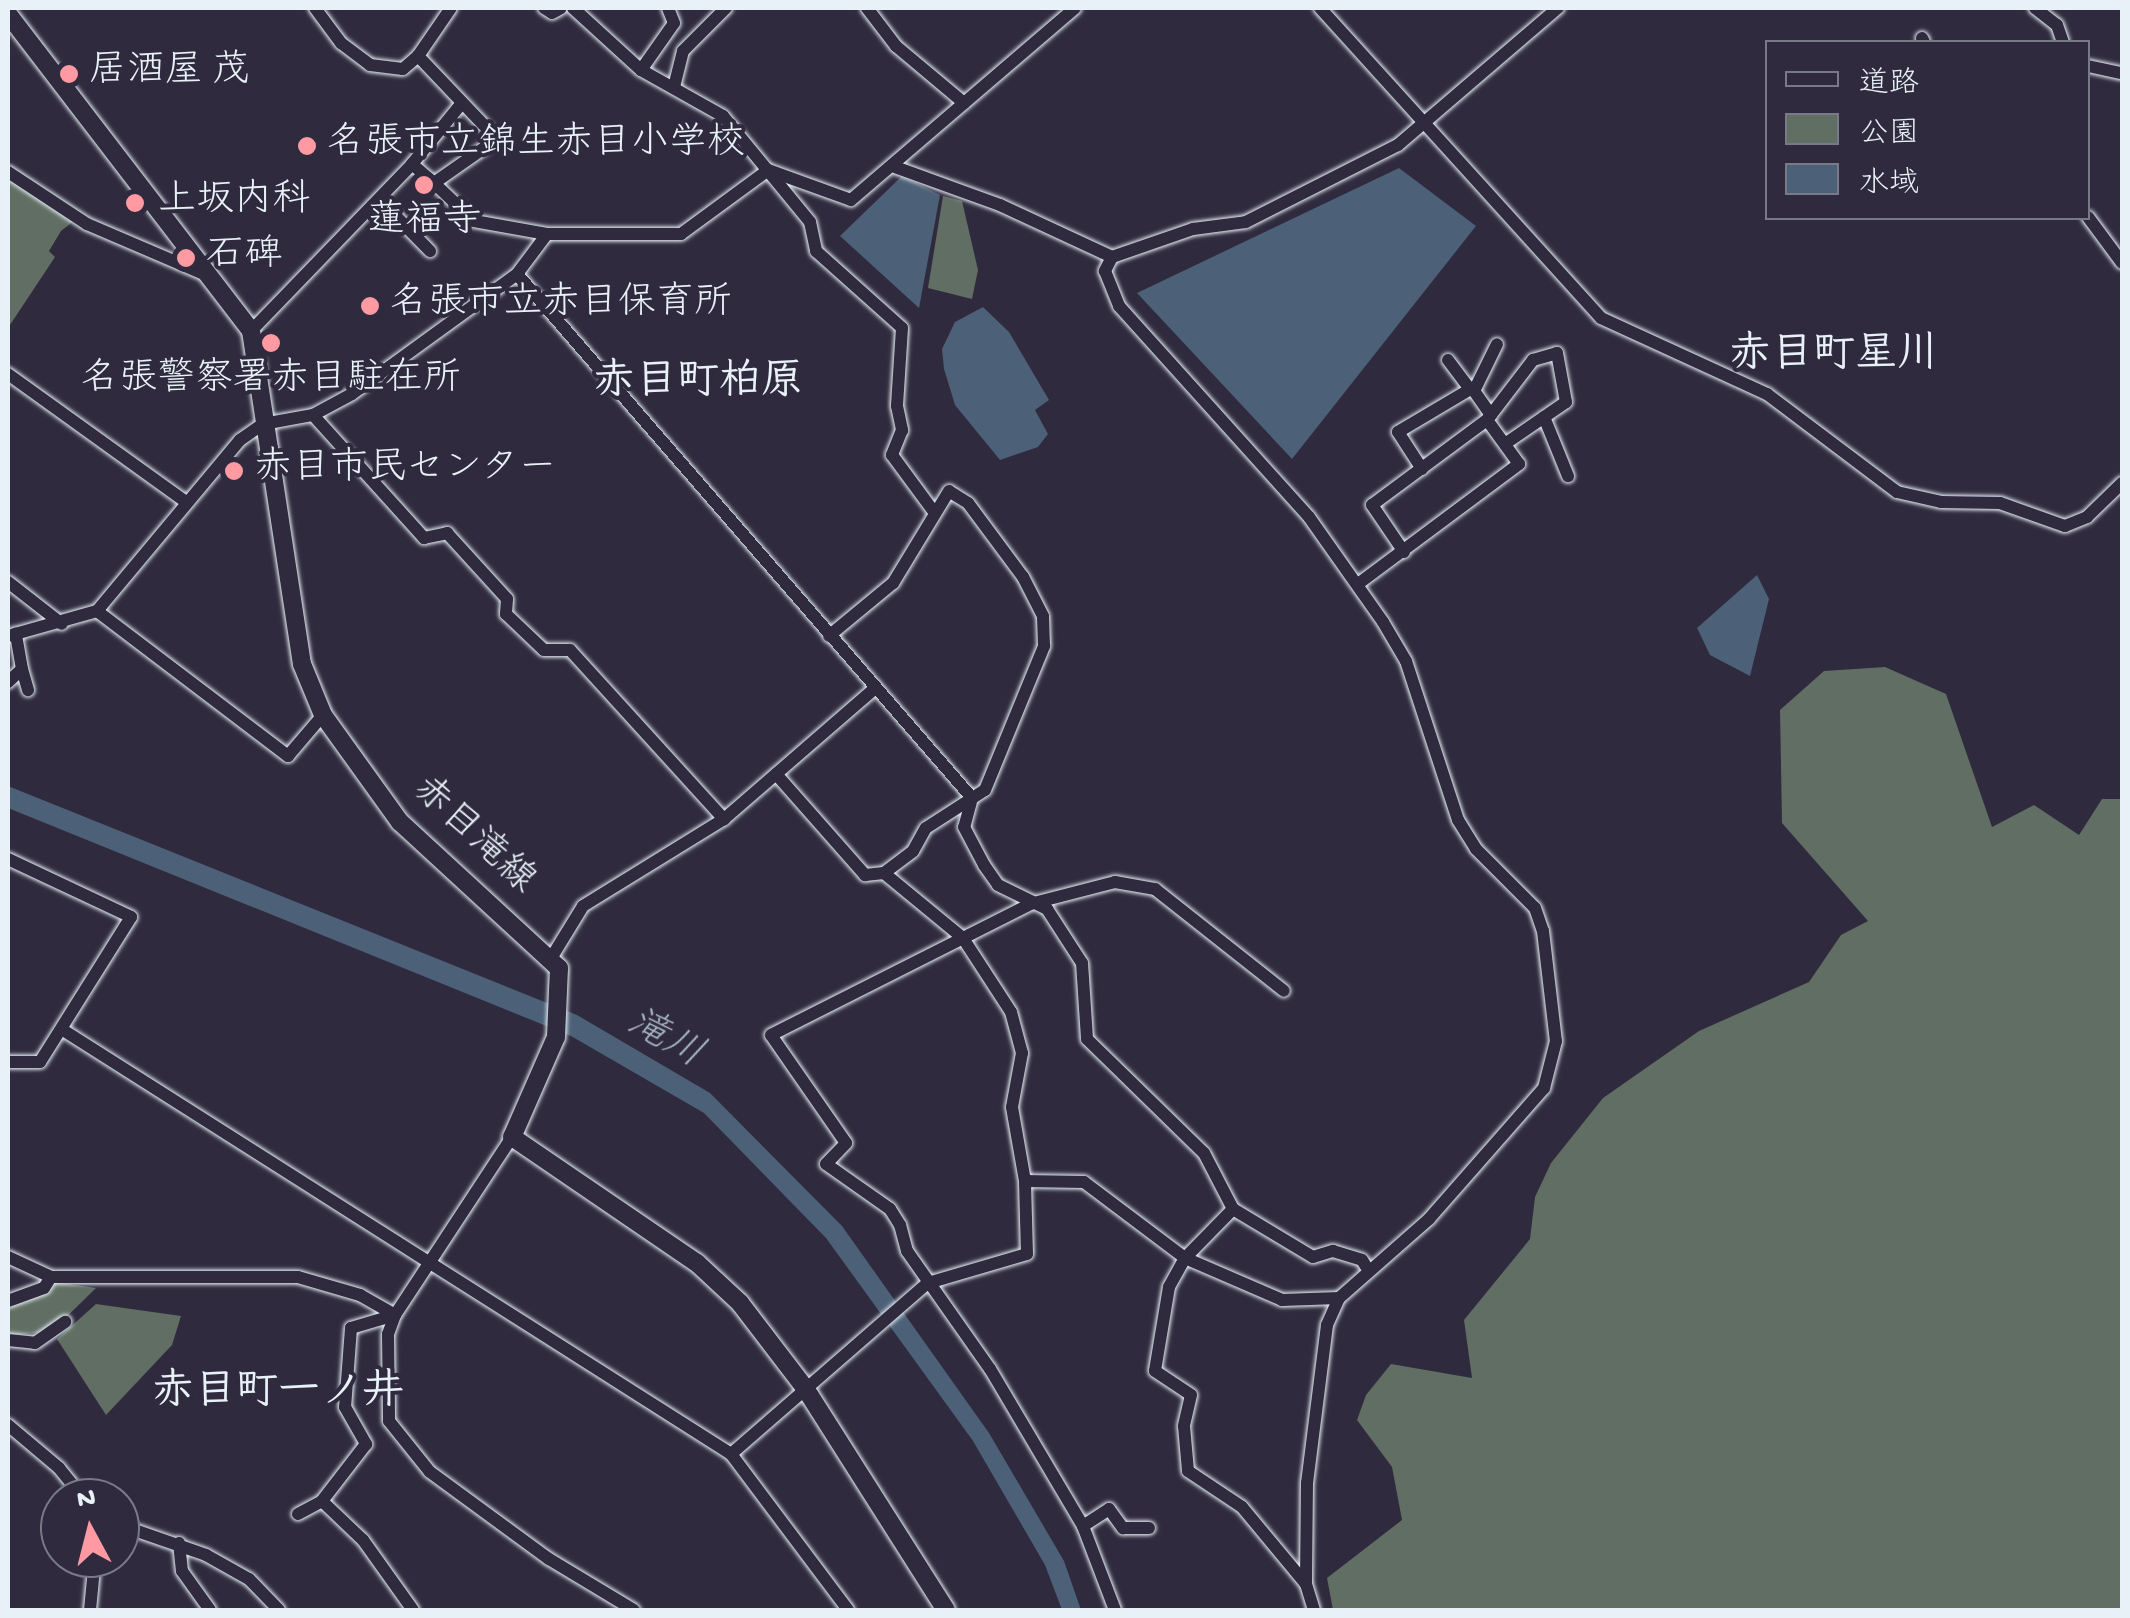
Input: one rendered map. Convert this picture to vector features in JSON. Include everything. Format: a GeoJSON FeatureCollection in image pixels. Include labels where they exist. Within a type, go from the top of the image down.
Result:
{"type":"FeatureCollection","features":[{"type":"Feature","properties":{"kind":"main road"},"geometry":{"type":"LineString","coordinates":[[8,14],[251,332]]}},
{"type":"Feature","properties":{"kind":"main road","name":"赤目滝線"},"geometry":{"type":"LineString","coordinates":[[251,332],[302,664],[323,715],[425,848],[553,955]]}},
{"type":"Feature","properties":{"kind":"main road"},"geometry":{"type":"LineString","coordinates":[[553,955],[561,987],[556,1037],[512,1136],[697,1263],[740,1303],[805,1388],[946,1610]]}},
{"type":"Feature","properties":{"kind":"street"},"geometry":{"type":"LineString","coordinates":[[315,8],[341,42],[370,65],[403,70],[418,56],[450,8]]}},
{"type":"Feature","properties":{"kind":"street"},"geometry":{"type":"LineString","coordinates":[[544,8],[552,13],[561,8]]}},
{"type":"Feature","properties":{"kind":"street"},"geometry":{"type":"LineString","coordinates":[[573,8],[642,70],[723,116],[810,222],[816,251],[902,328],[896,406],[902,430],[892,455],[934,512]]}},
{"type":"Feature","properties":{"kind":"street"},"geometry":{"type":"LineString","coordinates":[[642,70],[674,23],[668,8]]}},
{"type":"Feature","properties":{"kind":"street"},"geometry":{"type":"LineString","coordinates":[[674,87],[684,51],[726,8]]}},
{"type":"Feature","properties":{"kind":"street"},"geometry":{"type":"LineString","coordinates":[[867,8],[896,46],[964,103]]}},
{"type":"Feature","properties":{"kind":"street"},"geometry":{"type":"LineString","coordinates":[[768,170],[851,200],[894,167],[1074,8]]}},
{"type":"Feature","properties":{"kind":"street"},"geometry":{"type":"LineString","coordinates":[[1320,8],[1421,126],[1594,314],[1767,394],[1897,492],[1942,502],[2000,503],[2065,526],[2087,518],[2122,483]]}},
{"type":"Feature","properties":{"kind":"street"},"geometry":{"type":"LineString","coordinates":[[894,167],[1000,205],[1112,257],[1193,230],[1246,222],[1398,145],[1558,8]]}},
{"type":"Feature","properties":{"kind":"street"},"geometry":{"type":"LineString","coordinates":[[2035,8],[2058,25],[2062,40]]}},
{"type":"Feature","properties":{"kind":"street"},"geometry":{"type":"LineString","coordinates":[[418,56],[497,140],[434,183]]}},
{"type":"Feature","properties":{"kind":"street"},"geometry":{"type":"LineString","coordinates":[[2090,66],[2122,73]]}},
{"type":"Feature","properties":{"kind":"street"},"geometry":{"type":"LineString","coordinates":[[251,332],[412,164],[462,103]]}},
{"type":"Feature","properties":{"kind":"street"},"geometry":{"type":"LineString","coordinates":[[412,164],[474,221],[547,234],[681,234],[768,170]]}},
{"type":"Feature","properties":{"kind":"street"},"geometry":{"type":"LineString","coordinates":[[8,172],[88,224],[206,275]]}},
{"type":"Feature","properties":{"kind":"street"},"geometry":{"type":"LineString","coordinates":[[379,199],[430,251]]}},
{"type":"Feature","properties":{"kind":"street"},"geometry":{"type":"LineString","coordinates":[[2090,220],[2122,264]]}},
{"type":"Feature","properties":{"kind":"street"},"geometry":{"type":"LineString","coordinates":[[28,690],[12,635],[62,624],[97,611],[186,502],[263,424],[313,416],[352,394],[516,274],[547,234]]}},
{"type":"Feature","properties":{"kind":"street"},"geometry":{"type":"LineString","coordinates":[[1112,257],[1106,271],[1119,306],[1309,517],[1358,584],[1406,661],[1458,820],[1476,849],[1534,908],[1556,1041],[1544,1088],[1526,1114],[1428,1219],[1338,1298],[1326,1325],[1307,1483],[1306,1584],[1314,1610]]}},
{"type":"Feature","properties":{"kind":"street"},"geometry":{"type":"LineString","coordinates":[[516,274],[972,798]]}},
{"type":"Feature","properties":{"kind":"street"},"geometry":{"type":"LineString","coordinates":[[1422,469],[1398,432],[1472,390],[1497,344]]}},
{"type":"Feature","properties":{"kind":"street"},"geometry":{"type":"LineString","coordinates":[[1404,552],[1372,505],[1489,418],[1533,360],[1556,353],[1566,402],[1505,444]]}},
{"type":"Feature","properties":{"kind":"street"},"geometry":{"type":"LineString","coordinates":[[1358,584],[1520,464],[1448,360]]}},
{"type":"Feature","properties":{"kind":"street"},"geometry":{"type":"LineString","coordinates":[[8,374],[186,502]]}},
{"type":"Feature","properties":{"kind":"street"},"geometry":{"type":"LineString","coordinates":[[313,416],[424,538],[447,534],[506,599],[506,614],[544,650],[570,650],[724,819]]}},
{"type":"Feature","properties":{"kind":"street"},"geometry":{"type":"LineString","coordinates":[[1544,417],[1568,476]]}},
{"type":"Feature","properties":{"kind":"street"},"geometry":{"type":"LineString","coordinates":[[776,774],[864,875],[884,873],[913,851],[926,828],[984,790],[1044,646],[1043,616],[1024,578],[959,494],[949,491],[894,582],[830,636]]}},
{"type":"Feature","properties":{"kind":"street"},"geometry":{"type":"LineString","coordinates":[[8,582],[62,624]]}},
{"type":"Feature","properties":{"kind":"street"},"geometry":{"type":"LineString","coordinates":[[97,611],[288,756],[323,715]]}},
{"type":"Feature","properties":{"kind":"street"},"geometry":{"type":"LineString","coordinates":[[8,682],[22,669]]}},
{"type":"Feature","properties":{"kind":"street"},"geometry":{"type":"LineString","coordinates":[[553,955],[583,906],[724,819],[875,688]]}},
{"type":"Feature","properties":{"kind":"street"},"geometry":{"type":"LineString","coordinates":[[972,798],[964,827],[984,866],[998,884],[1030,904],[1047,909],[1082,963],[1087,1040],[1204,1153],[1233,1209],[1313,1258],[1333,1251],[1362,1260],[1369,1271]]}},
{"type":"Feature","properties":{"kind":"street"},"geometry":{"type":"LineString","coordinates":[[8,859],[132,917],[40,1062],[8,1062]]}},
{"type":"Feature","properties":{"kind":"street"},"geometry":{"type":"LineString","coordinates":[[730,1454],[922,1288],[1027,1254],[1025,1181],[1012,1107],[1022,1054],[1011,1012],[963,938],[884,873]]}},
{"type":"Feature","properties":{"kind":"street"},"geometry":{"type":"LineString","coordinates":[[1116,1610],[1084,1526],[972,1340],[922,1288],[890,1209],[826,1164],[846,1143],[771,1035],[1030,904],[1098,884],[1155,890],[1284,991]]}},
{"type":"Feature","properties":{"kind":"street"},"geometry":{"type":"LineString","coordinates":[[63,1030],[428,1258],[730,1454],[848,1610]]}},
{"type":"Feature","properties":{"kind":"street"},"geometry":{"type":"LineString","coordinates":[[512,1136],[394,1314],[386,1400],[388,1422],[409,1454],[548,1559],[634,1610]]}},
{"type":"Feature","properties":{"kind":"street"},"geometry":{"type":"LineString","coordinates":[[1025,1181],[1084,1182],[1185,1258],[1282,1300],[1338,1298]]}},
{"type":"Feature","properties":{"kind":"street"},"geometry":{"type":"LineString","coordinates":[[1233,1209],[1185,1258],[1169,1287],[1155,1371],[1192,1396],[1183,1460],[1188,1471],[1242,1507],[1306,1584]]}},
{"type":"Feature","properties":{"kind":"street"},"geometry":{"type":"LineString","coordinates":[[8,1257],[51,1277],[298,1278],[360,1295],[394,1314]]}},
{"type":"Feature","properties":{"kind":"street"},"geometry":{"type":"LineString","coordinates":[[8,1301],[44,1288],[51,1277]]}},
{"type":"Feature","properties":{"kind":"street"},"geometry":{"type":"LineString","coordinates":[[298,1514],[322,1501],[366,1444],[345,1407],[351,1328],[394,1314]]}},
{"type":"Feature","properties":{"kind":"street"},"geometry":{"type":"LineString","coordinates":[[8,1340],[35,1342],[64,1322]]}},
{"type":"Feature","properties":{"kind":"street"},"geometry":{"type":"LineString","coordinates":[[8,1425],[67,1478]]}},
{"type":"Feature","properties":{"kind":"street"},"geometry":{"type":"LineString","coordinates":[[322,1501],[363,1540],[412,1610]]}},
{"type":"Feature","properties":{"kind":"street"},"geometry":{"type":"LineString","coordinates":[[1084,1526],[1109,1509],[1123,1528],[1149,1528]]}},
{"type":"Feature","properties":{"kind":"street"},"geometry":{"type":"LineString","coordinates":[[140,1531],[179,1543],[249,1579],[279,1610]]}},
{"type":"Feature","properties":{"kind":"street"},"geometry":{"type":"LineString","coordinates":[[179,1543],[182,1571],[210,1610]]}},
{"type":"Feature","properties":{"kind":"street"},"geometry":{"type":"LineString","coordinates":[[90,1610],[93,1578]]}},
{"type":"Feature","properties":{"kind":"green space"},"geometry":{"type":"Polygon","coordinates":[[[8,176],[75,220],[61,231],[49,251],[55,257],[8,328],[8,176]]]}},
{"type":"Feature","properties":{"kind":"green space"},"geometry":{"type":"Polygon","coordinates":[[[943,196],[962,201],[978,270],[972,299],[928,288],[943,196]]]}},
{"type":"Feature","properties":{"kind":"green space"},"geometry":{"type":"Polygon","coordinates":[[[1885,667],[1946,694],[1992,827],[2034,805],[2079,835],[2102,799],[2122,799],[2122,1610],[1333,1610],[1327,1578],[1402,1520],[1392,1467],[1357,1420],[1366,1395],[1391,1364],[1472,1378],[1464,1320],[1530,1239],[1535,1197],[1551,1163],[1603,1098],[1699,1031],[1809,982],[1841,935],[1868,921],[1782,823],[1780,710],[1824,671],[1885,667]]]}},
{"type":"Feature","properties":{"kind":"green space"},"geometry":{"type":"Polygon","coordinates":[[[52,1282],[96,1288],[51,1332],[8,1335],[8,1306],[52,1282]]]}},
{"type":"Feature","properties":{"kind":"green space"},"geometry":{"type":"Polygon","coordinates":[[[96,1304],[181,1316],[172,1345],[106,1415],[57,1339],[96,1304]]]}},
{"type":"Feature","properties":{"kind":"water"},"geometry":{"type":"Polygon","coordinates":[[[1399,168],[1476,226],[1292,459],[1137,293],[1399,168]]]}},
{"type":"Feature","properties":{"kind":"water"},"geometry":{"type":"Polygon","coordinates":[[[902,176],[940,195],[919,308],[840,236],[902,176]]]}},
{"type":"Feature","properties":{"kind":"water"},"geometry":{"type":"Polygon","coordinates":[[[983,307],[1009,332],[1049,400],[1035,410],[1048,434],[1038,447],[1000,460],[955,405],[944,369],[942,349],[955,322],[983,307]]]}},
{"type":"Feature","properties":{"kind":"water"},"geometry":{"type":"Polygon","coordinates":[[[1757,575],[1769,599],[1750,676],[1710,655],[1697,628],[1757,575]]]}},
{"type":"Feature","properties":{"kind":"water"},"geometry":{"type":"Polygon","coordinates":[[[8,786],[577,1015],[710,1093],[842,1226],[989,1433],[1064,1561],[1081,1610],[1062,1610],[1045,1565],[973,1441],[826,1238],[704,1113],[571,1036],[8,808],[8,786]]]}},
{"type":"Feature","properties":{"kind":"place","name":"居酒屋 茂"},"geometry":{"type":"Point","coordinates":[69,74]}},
{"type":"Feature","properties":{"kind":"place","name":"名張市立錦生赤目小学校"},"geometry":{"type":"Point","coordinates":[307,146]}},
{"type":"Feature","properties":{"kind":"place","name":"蓮福寺"},"geometry":{"type":"Point","coordinates":[424,185]}},
{"type":"Feature","properties":{"kind":"place","name":"上坂内科"},"geometry":{"type":"Point","coordinates":[135,203]}},
{"type":"Feature","properties":{"kind":"place","name":"石碑"},"geometry":{"type":"Point","coordinates":[186,258]}},
{"type":"Feature","properties":{"kind":"place","name":"名張市立赤目保育所"},"geometry":{"type":"Point","coordinates":[370,306]}},
{"type":"Feature","properties":{"kind":"place","name":"名張警察署赤目駐在所"},"geometry":{"type":"Point","coordinates":[271,343]}},
{"type":"Feature","properties":{"kind":"place","name":"赤目市民センター"},"geometry":{"type":"Point","coordinates":[234,471]}},
{"type":"Feature","properties":{"kind":"district","name":"赤目町星川"},"geometry":{"type":"Point","coordinates":[1834,358]}},
{"type":"Feature","properties":{"kind":"district","name":"赤目町柏原"},"geometry":{"type":"Point","coordinates":[698,385]}},
{"type":"Feature","properties":{"kind":"district","name":"赤目町一ノ井"},"geometry":{"type":"Point","coordinates":[278,1395]}},
{"type":"Feature","properties":{"kind":"water label","name":"滝川"},"geometry":{"type":"Point","coordinates":[664,1041]}}]}
